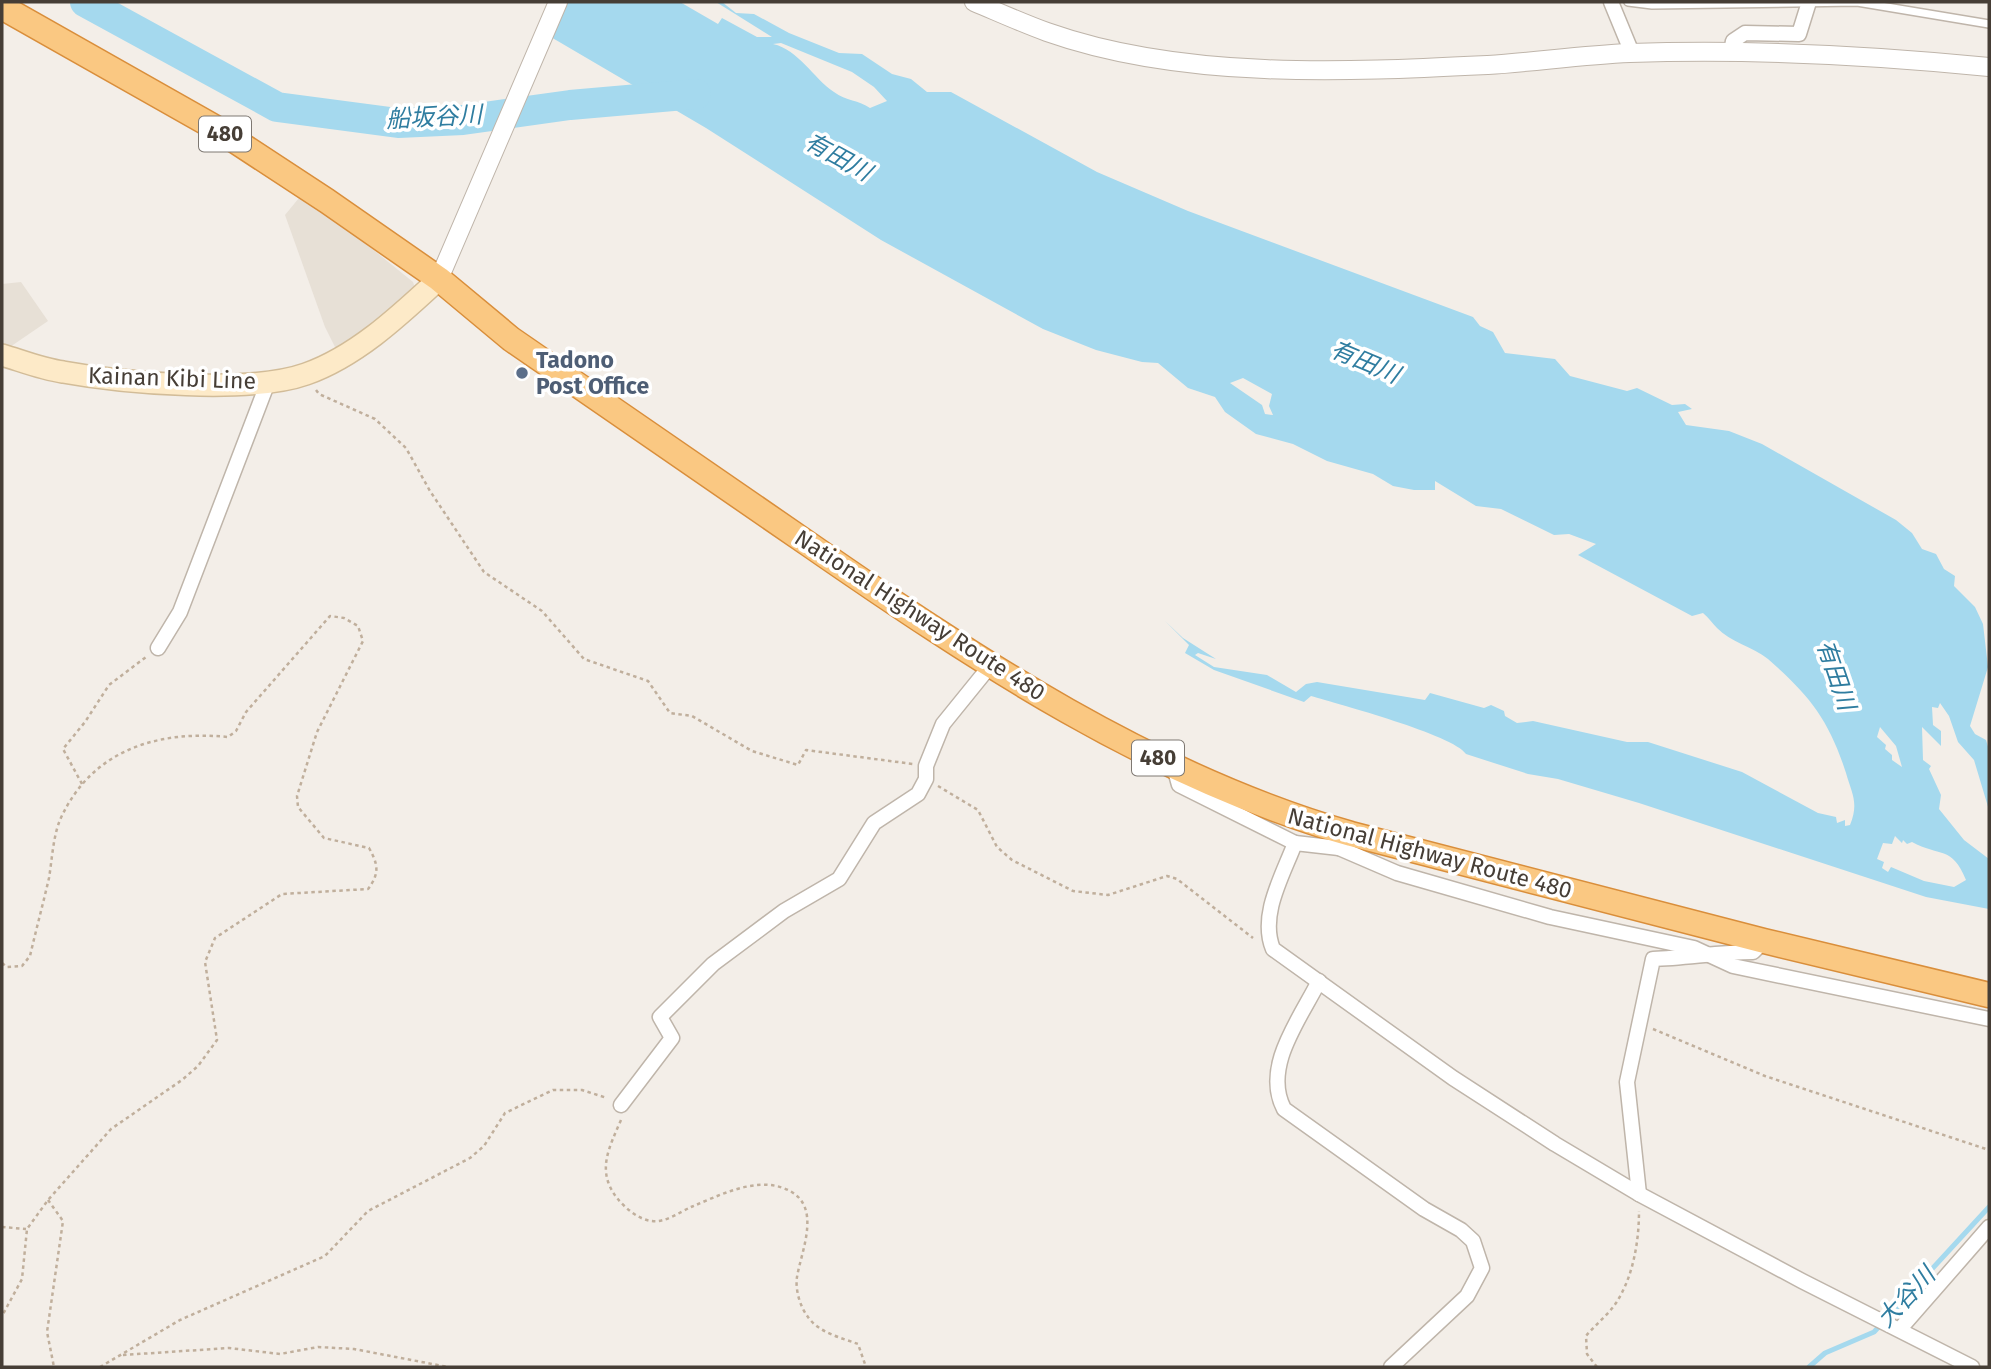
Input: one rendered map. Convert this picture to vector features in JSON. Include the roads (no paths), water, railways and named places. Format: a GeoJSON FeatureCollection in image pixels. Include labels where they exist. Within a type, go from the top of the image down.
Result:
{"type":"FeatureCollection","features":[{"type":"Feature","properties":{"kind":"highway","name":"National Highway Route 480"},"geometry":{"type":"LineString","coordinates":[[7,13],[214,127],[443,270],[511,339],[990,666],[1174,767],[1345,841],[1989,995]]}},
{"type":"Feature","properties":{"kind":"main road","name":"Kainan Kibi Line"},"geometry":{"type":"LineString","coordinates":[[2,355],[62,372],[224,385],[268,382],[306,374],[349,353],[443,270]]}},
{"type":"Feature","properties":{"kind":"street"},"geometry":{"type":"LineString","coordinates":[[443,270],[558,2]]}},
{"type":"Feature","properties":{"kind":"street"},"geometry":{"type":"LineString","coordinates":[[974,2],[1048,32],[1111,49],[1169,60],[1250,68],[1489,65],[1632,53],[1801,53],[1989,67]]}},
{"type":"Feature","properties":{"kind":"street"},"geometry":{"type":"LineString","coordinates":[[1611,2],[1632,53]]}},
{"type":"Feature","properties":{"kind":"street"},"geometry":{"type":"LineString","coordinates":[[1731,53],[1733,41],[1745,33],[1799,34],[1808,3]]}},
{"type":"Feature","properties":{"kind":"street"},"geometry":{"type":"LineString","coordinates":[[158,648],[180,612],[268,382]]}},
{"type":"Feature","properties":{"kind":"street"},"geometry":{"type":"LineString","coordinates":[[621,1105],[672,1038],[660,1017],[713,964],[784,911],[839,879],[874,824],[909,802],[926,772],[943,724],[990,666]]}},
{"type":"Feature","properties":{"kind":"street"},"geometry":{"type":"LineString","coordinates":[[1174,767],[1179,785],[1296,843],[1345,841],[1397,873],[1550,917],[1694,948],[1733,966],[1989,1019]]}},
{"type":"Feature","properties":{"kind":"street"},"geometry":{"type":"LineString","coordinates":[[1296,843],[1268,919],[1267,935],[1273,949],[1453,1078],[1639,1194],[1972,1367]]}},
{"type":"Feature","properties":{"kind":"street"},"geometry":{"type":"LineString","coordinates":[[1639,1194],[1627,1082],[1653,959],[1753,952],[1764,941]]}},
{"type":"Feature","properties":{"kind":"street"},"geometry":{"type":"LineString","coordinates":[[1319,981],[1277,1065],[1276,1094],[1284,1109],[1424,1209],[1461,1230],[1473,1241],[1482,1268],[1467,1296],[1391,1367]]}},
{"type":"Feature","properties":{"kind":"street"},"geometry":{"type":"LineString","coordinates":[[1900,1329],[1989,1227]]}},
{"type":"Feature","properties":{"kind":"lane"},"geometry":{"type":"LineString","coordinates":[[1629,2],[1652,5],[1869,3],[1989,24]]}},
{"type":"Feature","properties":{"kind":"water","name":"有田川"},"geometry":{"type":"Polygon","coordinates":[[[557,2],[680,2],[718,24],[722,18],[757,37],[772,37],[716,2],[722,2],[736,13],[754,14],[789,33],[839,53],[862,54],[892,74],[911,79],[927,92],[951,92],[1097,172],[1188,211],[1473,317],[1480,326],[1493,332],[1505,353],[1555,359],[1570,376],[1627,391],[1637,388],[1672,405],[1685,404],[1692,409],[1678,412],[1686,425],[1729,431],[1762,444],[1896,520],[1912,533],[1922,549],[1936,554],[1944,569],[1955,576],[1954,586],[1975,607],[1983,624],[1988,667],[1970,726],[1975,734],[1986,740],[1989,750],[1989,810],[1974,760],[1958,742],[1949,716],[1940,703],[1938,708],[1932,707],[1933,725],[1941,731],[1941,746],[1922,727],[1923,760],[1931,766],[1929,769],[1941,795],[1939,809],[1964,840],[1989,859],[1989,909],[1926,897],[1639,803],[1558,779],[1528,774],[1466,754],[1457,746],[1419,729],[1311,696],[1304,702],[1214,670],[1185,653],[1189,645],[1165,621],[1183,638],[1216,659],[1198,653],[1195,655],[1214,667],[1267,675],[1296,692],[1306,684],[1317,682],[1425,700],[1430,693],[1484,708],[1491,705],[1504,711],[1505,716],[1517,723],[1533,721],[1627,742],[1648,742],[1742,772],[1818,813],[1836,817],[1837,823],[1845,820],[1845,826],[1850,825],[1853,817],[1852,793],[1833,738],[1807,697],[1796,685],[1768,659],[1722,633],[1703,613],[1692,616],[1578,555],[1596,544],[1569,534],[1554,535],[1501,509],[1476,506],[1435,481],[1435,490],[1393,486],[1373,474],[1327,461],[1293,444],[1256,434],[1225,412],[1215,397],[1188,388],[1158,363],[1142,362],[1096,350],[1043,329],[881,240],[706,128],[544,33],[557,2]],[[781,43],[773,44],[791,52],[839,95],[870,108],[887,101],[874,87],[852,72],[781,43]],[[1243,378],[1230,383],[1262,405],[1265,414],[1273,415],[1269,406],[1272,394],[1243,378]],[[1880,727],[1877,737],[1886,745],[1885,749],[1892,755],[1892,760],[1902,767],[1896,746],[1880,727]],[[1895,836],[1892,844],[1883,843],[1877,859],[1884,862],[1882,868],[1888,872],[1891,867],[1924,881],[1954,887],[1966,880],[1955,861],[1944,853],[1912,842],[1907,844],[1903,840],[1902,843],[1895,836]]]}},
{"type":"Feature","properties":{"kind":"waterway","name":"船坂谷川"},"geometry":{"type":"LineString","coordinates":[[85,2],[277,107],[398,123],[463,120],[570,105],[696,94]]}},
{"type":"Feature","properties":{"kind":"waterway","name":"大谷川"},"geometry":{"type":"LineString","coordinates":[[1809,1367],[1825,1353],[1874,1332],[1989,1207]]}},
{"type":"Feature","properties":{"kind":"place","name":"Tadono Post Office"},"geometry":{"type":"Point","coordinates":[522,373]}}]}
